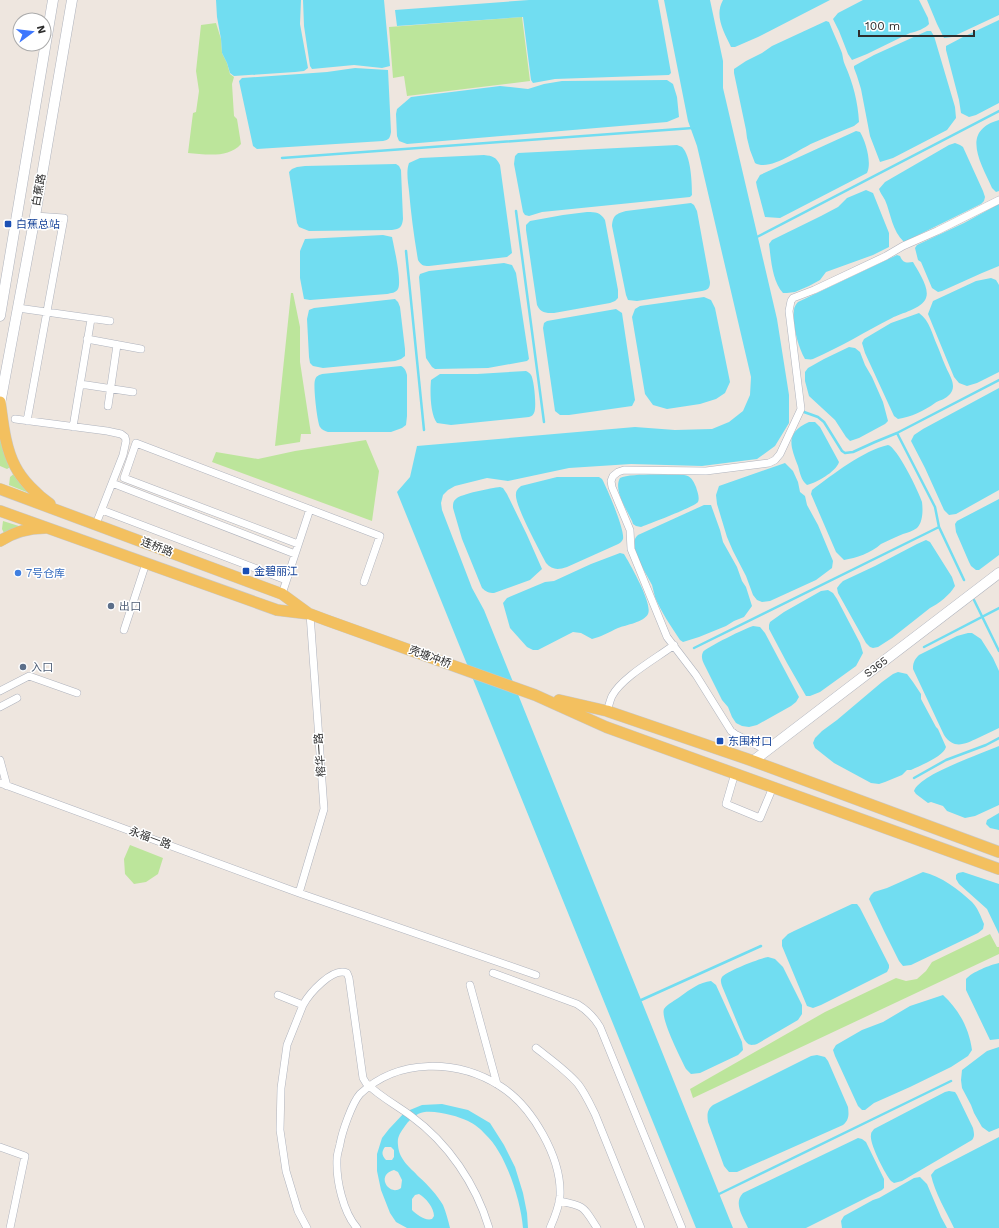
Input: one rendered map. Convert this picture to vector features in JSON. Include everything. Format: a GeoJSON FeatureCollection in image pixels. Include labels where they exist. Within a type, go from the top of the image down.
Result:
{"type":"FeatureCollection","features":[{"type":"Feature","properties":{"kind":"main road"},"geometry":{"type":"LineString","coordinates":[[0,316],[53,0]]}},
{"type":"Feature","properties":{"kind":"main road","name":"白蕉路"},"geometry":{"type":"LineString","coordinates":[[0,403],[35,216],[72,0]]}},
{"type":"Feature","properties":{"kind":"main road"},"geometry":{"type":"LineString","coordinates":[[0,403],[5,436],[15,466],[34,490],[61,511]]}},
{"type":"Feature","properties":{"kind":"main road","name":"连桥路"},"geometry":{"type":"LineString","coordinates":[[0,489],[282,594],[310,614]]}},
{"type":"Feature","properties":{"kind":"main road","name":"连桥路"},"geometry":{"type":"LineString","coordinates":[[0,511],[277,610],[310,614],[326,620]]}},
{"type":"Feature","properties":{"kind":"main road"},"geometry":{"type":"LineString","coordinates":[[74,537],[81,519]]}},
{"type":"Feature","properties":{"kind":"main road"},"geometry":{"type":"LineString","coordinates":[[0,541],[11,534],[22,531],[35,528],[49,528]]}},
{"type":"Feature","properties":{"kind":"main road","name":"S365"},"geometry":{"type":"LineString","coordinates":[[753,760],[999,573]]}},
{"type":"Feature","properties":{"kind":"main road","name":"壳塘冲桥"},"geometry":{"type":"LineString","coordinates":[[326,620],[535,695]]}},
{"type":"Feature","properties":{"kind":"main road"},"geometry":{"type":"LineString","coordinates":[[535,695],[607,711],[753,760],[999,852]]}},
{"type":"Feature","properties":{"kind":"main road"},"geometry":{"type":"LineString","coordinates":[[535,695],[606,726],[999,869]]}},
{"type":"Feature","properties":{"kind":"main road"},"geometry":{"type":"LineString","coordinates":[[747,778],[753,760]]}},
{"type":"Feature","properties":{"kind":"street"},"geometry":{"type":"LineString","coordinates":[[766,750],[731,731],[696,675],[668,637],[630,549],[630,530],[612,487],[611,481],[618,472],[624,470],[706,471],[769,463],[775,460],[780,454],[801,409],[789,311],[793,298],[814,290],[903,246],[937,232],[999,200]]}},
{"type":"Feature","properties":{"kind":"street"},"geometry":{"type":"LineString","coordinates":[[27,420],[64,218],[35,216]]}},
{"type":"Feature","properties":{"kind":"street"},"geometry":{"type":"LineString","coordinates":[[18,308],[110,321]]}},
{"type":"Feature","properties":{"kind":"street"},"geometry":{"type":"LineString","coordinates":[[73,427],[90,319]]}},
{"type":"Feature","properties":{"kind":"street"},"geometry":{"type":"LineString","coordinates":[[87,339],[141,349]]}},
{"type":"Feature","properties":{"kind":"street"},"geometry":{"type":"LineString","coordinates":[[108,406],[117,344]]}},
{"type":"Feature","properties":{"kind":"street"},"geometry":{"type":"LineString","coordinates":[[80,384],[134,392]]}},
{"type":"Feature","properties":{"kind":"street"},"geometry":{"type":"LineString","coordinates":[[15,419],[107,431],[122,434],[125,437],[126,441],[123,455],[96,524]]}},
{"type":"Feature","properties":{"kind":"street"},"geometry":{"type":"LineString","coordinates":[[298,544],[124,478],[136,443],[380,536],[364,582]]}},
{"type":"Feature","properties":{"kind":"street"},"geometry":{"type":"LineString","coordinates":[[112,484],[295,554]]}},
{"type":"Feature","properties":{"kind":"street"},"geometry":{"type":"LineString","coordinates":[[282,594],[310,509]]}},
{"type":"Feature","properties":{"kind":"street"},"geometry":{"type":"LineString","coordinates":[[102,510],[286,580]]}},
{"type":"Feature","properties":{"kind":"street"},"geometry":{"type":"LineString","coordinates":[[124,630],[146,563]]}},
{"type":"Feature","properties":{"kind":"street","name":"榕华一路"},"geometry":{"type":"LineString","coordinates":[[299,893],[324,810],[310,614]]}},
{"type":"Feature","properties":{"kind":"street"},"geometry":{"type":"LineString","coordinates":[[607,711],[612,696],[629,677],[674,645]]}},
{"type":"Feature","properties":{"kind":"street"},"geometry":{"type":"LineString","coordinates":[[0,691],[29,676],[77,693]]}},
{"type":"Feature","properties":{"kind":"street"},"geometry":{"type":"LineString","coordinates":[[0,707],[17,698]]}},
{"type":"Feature","properties":{"kind":"street"},"geometry":{"type":"LineString","coordinates":[[0,760],[3,784]]}},
{"type":"Feature","properties":{"kind":"street"},"geometry":{"type":"LineString","coordinates":[[735,773],[726,804],[760,818],[773,787]]}},
{"type":"Feature","properties":{"kind":"street","name":"永福一路"},"geometry":{"type":"LineString","coordinates":[[3,784],[299,893],[536,975]]}},
{"type":"Feature","properties":{"kind":"street"},"geometry":{"type":"LineString","coordinates":[[307,1228],[298,1210],[286,1171],[280,1130],[281,1088],[287,1045],[302,1005],[318,985],[334,974],[344,972],[347,973],[350,984],[363,1078],[366,1084],[422,1125],[449,1152],[464,1173],[477,1196],[488,1228]]}},
{"type":"Feature","properties":{"kind":"street"},"geometry":{"type":"LineString","coordinates":[[493,973],[577,1004],[594,1018],[603,1034],[682,1228]]}},
{"type":"Feature","properties":{"kind":"street"},"geometry":{"type":"LineString","coordinates":[[470,985],[497,1084]]}},
{"type":"Feature","properties":{"kind":"street"},"geometry":{"type":"LineString","coordinates":[[278,995],[302,1005]]}},
{"type":"Feature","properties":{"kind":"street"},"geometry":{"type":"LineString","coordinates":[[536,1048],[564,1070],[577,1083],[588,1099],[641,1228]]}},
{"type":"Feature","properties":{"kind":"street"},"geometry":{"type":"LineString","coordinates":[[357,1228],[344,1206],[339,1184],[337,1160],[341,1137],[349,1115],[359,1095],[376,1082],[396,1072],[418,1066],[439,1065],[482,1076],[501,1086],[518,1100],[532,1117],[544,1135],[552,1154],[558,1175],[560,1197],[550,1228]]}},
{"type":"Feature","properties":{"kind":"street"},"geometry":{"type":"LineString","coordinates":[[0,1147],[25,1156],[10,1228]]}},
{"type":"Feature","properties":{"kind":"street"},"geometry":{"type":"LineString","coordinates":[[559,1201],[580,1205],[584,1208],[597,1228]]}},
{"type":"Feature","properties":{"kind":"green space"},"geometry":{"type":"Polygon","coordinates":[[[522,17],[530,81],[407,96],[404,76],[393,78],[389,27],[522,17]]]}},
{"type":"Feature","properties":{"kind":"green space"},"geometry":{"type":"Polygon","coordinates":[[[216,23],[221,39],[222,53],[230,74],[234,77],[232,84],[234,116],[237,119],[241,144],[236,149],[223,154],[208,155],[188,153],[193,113],[196,112],[199,91],[196,71],[201,25],[216,23]]]}},
{"type":"Feature","properties":{"kind":"green space"},"geometry":{"type":"Polygon","coordinates":[[[291,293],[293,293],[300,327],[300,362],[311,434],[301,434],[300,442],[275,446],[291,293]]]}},
{"type":"Feature","properties":{"kind":"green space"},"geometry":{"type":"Polygon","coordinates":[[[0,438],[12,466],[7,469],[0,466],[0,438]]]}},
{"type":"Feature","properties":{"kind":"green space"},"geometry":{"type":"Polygon","coordinates":[[[366,440],[379,471],[372,521],[212,462],[216,452],[258,459],[295,451],[366,440]]]}},
{"type":"Feature","properties":{"kind":"green space"},"geometry":{"type":"Polygon","coordinates":[[[15,473],[29,493],[9,485],[10,477],[15,473]]]}},
{"type":"Feature","properties":{"kind":"green space"},"geometry":{"type":"Polygon","coordinates":[[[3,521],[22,527],[5,535],[2,529],[3,521]]]}},
{"type":"Feature","properties":{"kind":"green space"},"geometry":{"type":"Polygon","coordinates":[[[130,845],[163,858],[158,874],[146,882],[134,884],[125,874],[124,859],[130,845]]]}},
{"type":"Feature","properties":{"kind":"green space"},"geometry":{"type":"Polygon","coordinates":[[[990,934],[997,947],[999,947],[999,954],[693,1098],[690,1089],[825,1012],[896,978],[906,981],[917,979],[926,971],[932,962],[990,934]]]}},
{"type":"Feature","properties":{"kind":"water"},"geometry":{"type":"Polygon","coordinates":[[[216,0],[301,0],[300,24],[308,68],[304,71],[295,72],[234,76],[230,73],[222,53],[216,0]]]}},
{"type":"Feature","properties":{"kind":"water"},"geometry":{"type":"Polygon","coordinates":[[[303,0],[384,0],[390,66],[382,68],[354,65],[312,69],[310,66],[304,26],[303,0]]]}},
{"type":"Feature","properties":{"kind":"water"},"geometry":{"type":"Polygon","coordinates":[[[529,0],[658,0],[671,73],[669,75],[555,79],[533,83],[531,80],[523,17],[397,26],[395,10],[529,0]]]}},
{"type":"Feature","properties":{"kind":"water"},"geometry":{"type":"Polygon","coordinates":[[[664,0],[710,0],[723,61],[723,88],[777,319],[789,395],[789,423],[775,446],[757,459],[702,466],[631,464],[569,468],[508,481],[487,478],[455,486],[443,495],[441,503],[442,510],[472,588],[484,610],[733,1228],[696,1228],[397,492],[410,477],[417,446],[635,427],[675,430],[712,429],[729,422],[743,411],[750,395],[751,377],[697,146],[688,121],[664,0]]]}},
{"type":"Feature","properties":{"kind":"water"},"geometry":{"type":"Polygon","coordinates":[[[723,0],[830,0],[758,37],[735,47],[731,47],[721,24],[719,12],[723,0]]]}},
{"type":"Feature","properties":{"kind":"water"},"geometry":{"type":"Polygon","coordinates":[[[863,0],[919,0],[928,18],[929,24],[921,30],[910,33],[852,60],[833,19],[838,13],[863,0]]]}},
{"type":"Feature","properties":{"kind":"water"},"geometry":{"type":"Polygon","coordinates":[[[927,0],[999,0],[999,15],[952,37],[944,38],[927,0]]]}},
{"type":"Feature","properties":{"kind":"water"},"geometry":{"type":"Polygon","coordinates":[[[999,20],[999,103],[969,117],[961,113],[946,46],[999,20]]]}},
{"type":"Feature","properties":{"kind":"water"},"geometry":{"type":"Polygon","coordinates":[[[826,21],[829,22],[842,53],[855,93],[859,122],[854,126],[813,143],[784,159],[768,165],[755,163],[747,138],[734,69],[772,46],[826,21]]]}},
{"type":"Feature","properties":{"kind":"water"},"geometry":{"type":"Polygon","coordinates":[[[927,31],[931,31],[934,36],[955,107],[956,118],[947,130],[893,158],[880,162],[870,136],[861,89],[854,66],[874,55],[927,31]]]}},
{"type":"Feature","properties":{"kind":"water"},"geometry":{"type":"Polygon","coordinates":[[[355,68],[388,70],[391,132],[388,139],[383,141],[257,149],[253,146],[239,81],[242,78],[327,72],[355,68]]]}},
{"type":"Feature","properties":{"kind":"water"},"geometry":{"type":"Polygon","coordinates":[[[667,80],[673,84],[677,97],[679,117],[667,122],[407,144],[399,141],[397,136],[397,109],[411,97],[500,86],[528,89],[544,84],[562,81],[667,80]]]}},
{"type":"Feature","properties":{"kind":"water"},"geometry":{"type":"Polygon","coordinates":[[[999,120],[999,191],[996,192],[992,188],[979,158],[977,140],[980,132],[987,125],[999,120]]]}},
{"type":"Feature","properties":{"kind":"water"},"geometry":{"type":"Polygon","coordinates":[[[856,131],[860,132],[869,158],[867,173],[780,218],[765,217],[756,182],[760,175],[856,131]]]}},
{"type":"Feature","properties":{"kind":"water"},"geometry":{"type":"Polygon","coordinates":[[[955,143],[963,147],[983,191],[985,197],[984,201],[981,204],[904,242],[894,228],[885,200],[879,189],[885,182],[955,143]]]}},
{"type":"Feature","properties":{"kind":"water"},"geometry":{"type":"Polygon","coordinates":[[[677,145],[682,147],[685,151],[689,163],[692,190],[692,195],[690,197],[542,212],[529,216],[525,215],[523,212],[514,164],[515,156],[518,153],[677,145]]]}},
{"type":"Feature","properties":{"kind":"water"},"geometry":{"type":"Polygon","coordinates":[[[484,155],[494,157],[500,165],[512,253],[507,257],[429,266],[422,265],[418,260],[413,226],[408,177],[409,163],[420,158],[484,155]]]}},
{"type":"Feature","properties":{"kind":"water"},"geometry":{"type":"Polygon","coordinates":[[[396,164],[401,170],[403,219],[399,228],[392,230],[309,231],[299,227],[297,223],[289,172],[292,169],[305,166],[396,164]]]}},
{"type":"Feature","properties":{"kind":"water"},"geometry":{"type":"Polygon","coordinates":[[[866,190],[873,193],[889,233],[889,247],[873,255],[826,272],[820,280],[809,286],[795,292],[783,293],[774,276],[769,244],[772,240],[838,207],[847,198],[866,190]]]}},
{"type":"Feature","properties":{"kind":"water"},"geometry":{"type":"Polygon","coordinates":[[[691,203],[697,211],[710,282],[709,287],[702,291],[637,301],[628,300],[612,226],[614,217],[617,214],[626,211],[691,203]]]}},
{"type":"Feature","properties":{"kind":"water"},"geometry":{"type":"Polygon","coordinates":[[[999,204],[999,266],[942,291],[938,292],[932,288],[921,262],[918,260],[915,248],[917,245],[964,223],[999,204]]]}},
{"type":"Feature","properties":{"kind":"water"},"geometry":{"type":"Polygon","coordinates":[[[587,212],[598,213],[605,220],[618,290],[618,298],[610,303],[554,313],[544,312],[540,310],[537,305],[526,225],[530,221],[587,212]]]}},
{"type":"Feature","properties":{"kind":"water"},"geometry":{"type":"Polygon","coordinates":[[[383,235],[392,237],[399,279],[398,289],[396,291],[387,294],[310,300],[304,299],[300,278],[300,251],[305,239],[383,235]]]}},
{"type":"Feature","properties":{"kind":"water"},"geometry":{"type":"Polygon","coordinates":[[[897,255],[900,256],[905,262],[913,262],[918,270],[925,285],[927,294],[924,302],[916,308],[892,318],[823,354],[812,359],[805,359],[798,342],[795,328],[794,309],[797,303],[897,255]]]}},
{"type":"Feature","properties":{"kind":"water"},"geometry":{"type":"Polygon","coordinates":[[[504,263],[512,265],[516,273],[529,359],[527,361],[488,368],[435,369],[432,367],[426,358],[419,277],[420,274],[429,271],[504,263]]]}},
{"type":"Feature","properties":{"kind":"water"},"geometry":{"type":"Polygon","coordinates":[[[991,278],[996,280],[999,285],[999,372],[977,383],[967,386],[959,383],[954,377],[928,314],[933,301],[976,281],[991,278]]]}},
{"type":"Feature","properties":{"kind":"water"},"geometry":{"type":"Polygon","coordinates":[[[704,297],[711,300],[715,308],[730,382],[725,393],[716,399],[700,404],[667,409],[653,405],[645,394],[632,317],[635,309],[640,306],[704,297]]]}},
{"type":"Feature","properties":{"kind":"water"},"geometry":{"type":"Polygon","coordinates":[[[395,299],[400,307],[405,356],[395,361],[323,368],[313,366],[310,363],[307,319],[309,310],[314,308],[395,299]]]}},
{"type":"Feature","properties":{"kind":"water"},"geometry":{"type":"Polygon","coordinates":[[[616,309],[622,313],[635,400],[632,406],[560,415],[555,411],[543,328],[544,323],[547,321],[616,309]]]}},
{"type":"Feature","properties":{"kind":"water"},"geometry":{"type":"Polygon","coordinates":[[[919,313],[926,320],[930,328],[952,381],[953,389],[946,397],[926,409],[913,415],[898,419],[894,416],[865,353],[862,343],[864,339],[891,323],[919,313]]]}},
{"type":"Feature","properties":{"kind":"water"},"geometry":{"type":"Polygon","coordinates":[[[849,347],[855,348],[860,352],[883,402],[888,421],[859,438],[850,441],[835,420],[809,396],[805,381],[805,372],[808,368],[849,347]]]}},
{"type":"Feature","properties":{"kind":"water"},"geometry":{"type":"Polygon","coordinates":[[[401,366],[407,375],[406,425],[391,432],[328,432],[320,427],[315,389],[315,380],[318,376],[322,374],[401,366]]]}},
{"type":"Feature","properties":{"kind":"water"},"geometry":{"type":"Polygon","coordinates":[[[526,371],[532,378],[535,394],[535,410],[534,414],[531,416],[451,425],[437,423],[433,414],[431,402],[431,380],[440,374],[477,374],[526,371]]]}},
{"type":"Feature","properties":{"kind":"water"},"geometry":{"type":"Polygon","coordinates":[[[999,388],[999,490],[956,514],[949,515],[944,510],[911,441],[914,435],[923,429],[999,388]]]}},
{"type":"Feature","properties":{"kind":"water"},"geometry":{"type":"Polygon","coordinates":[[[809,422],[815,422],[820,427],[839,462],[830,473],[807,485],[803,481],[793,452],[792,440],[796,431],[801,426],[809,422]]]}},
{"type":"Feature","properties":{"kind":"water"},"geometry":{"type":"Polygon","coordinates":[[[888,445],[897,453],[902,461],[920,497],[922,502],[922,516],[920,523],[917,528],[910,532],[897,536],[868,552],[844,560],[836,552],[811,494],[812,490],[859,457],[888,445]]]}},
{"type":"Feature","properties":{"kind":"water"},"geometry":{"type":"Polygon","coordinates":[[[785,463],[793,471],[798,482],[800,492],[805,496],[807,505],[818,525],[833,561],[832,568],[816,580],[770,601],[762,602],[757,600],[753,595],[746,576],[733,551],[727,537],[717,504],[716,495],[719,486],[785,463]]]}},
{"type":"Feature","properties":{"kind":"water"},"geometry":{"type":"Polygon","coordinates":[[[641,475],[684,475],[690,477],[694,482],[699,498],[698,502],[681,511],[641,527],[633,524],[619,494],[618,483],[620,478],[625,476],[641,475]]]}},
{"type":"Feature","properties":{"kind":"water"},"geometry":{"type":"Polygon","coordinates":[[[557,477],[599,477],[602,479],[619,518],[623,534],[623,539],[617,545],[561,569],[553,568],[546,563],[533,539],[516,499],[517,490],[521,486],[557,477]]]}},
{"type":"Feature","properties":{"kind":"water"},"geometry":{"type":"Polygon","coordinates":[[[500,487],[503,488],[507,494],[542,569],[530,580],[492,593],[482,588],[462,539],[453,505],[455,500],[463,495],[500,487]]]}},
{"type":"Feature","properties":{"kind":"water"},"geometry":{"type":"Polygon","coordinates":[[[999,499],[999,555],[979,570],[976,570],[969,562],[956,532],[955,524],[957,521],[999,499]]]}},
{"type":"Feature","properties":{"kind":"water"},"geometry":{"type":"Polygon","coordinates":[[[704,505],[711,505],[723,542],[737,567],[746,587],[752,606],[744,617],[726,626],[683,642],[680,640],[657,603],[652,585],[642,567],[634,545],[635,539],[638,535],[704,505]]]}},
{"type":"Feature","properties":{"kind":"water"},"geometry":{"type":"Polygon","coordinates":[[[926,540],[930,542],[952,577],[955,586],[944,599],[930,608],[892,638],[878,647],[870,647],[866,643],[838,593],[837,588],[843,581],[926,540]]]}},
{"type":"Feature","properties":{"kind":"water"},"geometry":{"type":"Polygon","coordinates":[[[620,553],[624,554],[644,593],[649,609],[646,617],[592,639],[581,633],[573,632],[538,650],[533,650],[527,647],[510,628],[503,603],[507,598],[545,582],[554,581],[620,553]]]}},
{"type":"Feature","properties":{"kind":"water"},"geometry":{"type":"Polygon","coordinates":[[[828,590],[833,593],[837,599],[860,643],[863,653],[856,666],[820,692],[806,696],[769,629],[769,625],[770,622],[784,612],[821,591],[828,590]]]}},
{"type":"Feature","properties":{"kind":"water"},"geometry":{"type":"Polygon","coordinates":[[[753,626],[760,627],[765,633],[799,697],[791,706],[757,725],[749,727],[736,723],[732,717],[702,660],[702,656],[703,652],[711,646],[753,626]]]}},
{"type":"Feature","properties":{"kind":"water"},"geometry":{"type":"Polygon","coordinates":[[[972,633],[981,639],[999,671],[999,728],[964,744],[956,744],[948,740],[944,735],[913,669],[913,665],[919,655],[957,636],[972,633]]]}},
{"type":"Feature","properties":{"kind":"water"},"geometry":{"type":"Polygon","coordinates":[[[898,672],[907,674],[921,694],[921,699],[938,729],[946,747],[941,754],[926,763],[911,770],[907,770],[902,775],[879,784],[871,783],[834,763],[815,748],[813,743],[815,738],[822,731],[882,682],[898,672]]]}},
{"type":"Feature","properties":{"kind":"water"},"geometry":{"type":"Polygon","coordinates":[[[999,746],[999,805],[975,816],[965,818],[947,811],[943,806],[931,802],[928,803],[914,791],[927,778],[939,771],[999,746]]]}},
{"type":"Feature","properties":{"kind":"water"},"geometry":{"type":"Polygon","coordinates":[[[999,813],[999,830],[990,828],[986,824],[987,820],[999,813]]]}},
{"type":"Feature","properties":{"kind":"water"},"geometry":{"type":"Polygon","coordinates":[[[923,872],[943,880],[956,888],[972,902],[978,910],[984,924],[983,929],[978,933],[911,965],[903,966],[899,961],[869,899],[874,892],[887,888],[923,872]]]}},
{"type":"Feature","properties":{"kind":"water"},"geometry":{"type":"Polygon","coordinates":[[[963,872],[999,884],[999,934],[987,909],[959,884],[956,879],[956,875],[958,873],[963,872]]]}},
{"type":"Feature","properties":{"kind":"water"},"geometry":{"type":"Polygon","coordinates":[[[852,904],[857,904],[860,908],[889,965],[889,968],[887,972],[821,1005],[813,1008],[807,1006],[782,946],[782,940],[788,934],[852,904]]]}},
{"type":"Feature","properties":{"kind":"water"},"geometry":{"type":"Polygon","coordinates":[[[768,957],[775,959],[783,967],[802,1005],[802,1014],[798,1020],[757,1044],[751,1045],[744,1039],[722,986],[721,979],[736,969],[768,957]]]}},
{"type":"Feature","properties":{"kind":"water"},"geometry":{"type":"Polygon","coordinates":[[[999,963],[999,1039],[990,1040],[966,990],[966,979],[977,971],[999,963]]]}},
{"type":"Feature","properties":{"kind":"water"},"geometry":{"type":"Polygon","coordinates":[[[711,981],[716,985],[742,1042],[743,1050],[738,1055],[700,1073],[691,1074],[686,1069],[672,1039],[665,1021],[664,1009],[695,987],[711,981]]]}},
{"type":"Feature","properties":{"kind":"water"},"geometry":{"type":"Polygon","coordinates":[[[943,995],[954,1007],[966,1027],[972,1050],[968,1056],[951,1067],[874,1103],[865,1110],[862,1110],[858,1106],[835,1056],[833,1050],[836,1045],[862,1030],[883,1022],[910,1006],[943,995]]]}},
{"type":"Feature","properties":{"kind":"water"},"geometry":{"type":"Polygon","coordinates":[[[999,1047],[999,1128],[989,1132],[982,1127],[962,1088],[962,1070],[987,1051],[999,1047]]]}},
{"type":"Feature","properties":{"kind":"water"},"geometry":{"type":"Polygon","coordinates":[[[817,1055],[825,1057],[828,1061],[848,1107],[847,1119],[843,1125],[737,1172],[729,1172],[724,1166],[708,1122],[709,1110],[713,1105],[811,1056],[817,1055]]]}},
{"type":"Feature","properties":{"kind":"water"},"geometry":{"type":"Polygon","coordinates":[[[949,1091],[955,1092],[957,1095],[973,1128],[973,1139],[902,1181],[894,1183],[885,1172],[872,1145],[872,1132],[874,1129],[949,1091]]]}},
{"type":"Feature","properties":{"kind":"water"},"geometry":{"type":"Polygon","coordinates":[[[442,1104],[468,1110],[490,1123],[504,1145],[515,1167],[523,1193],[528,1228],[523,1228],[516,1191],[506,1165],[493,1142],[479,1128],[468,1121],[436,1112],[423,1112],[411,1119],[400,1133],[398,1142],[400,1155],[441,1201],[450,1228],[407,1228],[396,1222],[390,1213],[381,1190],[377,1171],[377,1154],[382,1138],[389,1129],[405,1112],[422,1105],[442,1104]],[[385,1147],[382,1154],[386,1160],[392,1160],[394,1157],[394,1150],[391,1147],[385,1147]],[[394,1170],[385,1176],[385,1180],[389,1188],[396,1190],[401,1188],[402,1180],[398,1172],[394,1170]],[[419,1194],[415,1195],[412,1199],[412,1210],[419,1216],[432,1219],[434,1213],[429,1204],[419,1194]]]}},
{"type":"Feature","properties":{"kind":"water"},"geometry":{"type":"Polygon","coordinates":[[[999,1137],[999,1228],[954,1228],[938,1195],[931,1175],[935,1170],[999,1137]]]}},
{"type":"Feature","properties":{"kind":"water"},"geometry":{"type":"Polygon","coordinates":[[[858,1138],[866,1142],[884,1179],[884,1188],[882,1190],[806,1228],[748,1228],[739,1206],[740,1197],[743,1193],[858,1138]]]}},
{"type":"Feature","properties":{"kind":"water"},"geometry":{"type":"Polygon","coordinates":[[[920,1177],[927,1184],[947,1228],[842,1228],[841,1221],[844,1216],[914,1178],[920,1177]]]}},
{"type":"Feature","properties":{"kind":"waterway"},"geometry":{"type":"LineString","coordinates":[[755,238],[999,111]]}},
{"type":"Feature","properties":{"kind":"waterway"},"geometry":{"type":"LineString","coordinates":[[282,158],[693,128]]}},
{"type":"Feature","properties":{"kind":"waterway"},"geometry":{"type":"LineString","coordinates":[[516,211],[544,422]]}},
{"type":"Feature","properties":{"kind":"waterway"},"geometry":{"type":"LineString","coordinates":[[406,251],[424,430]]}},
{"type":"Feature","properties":{"kind":"waterway"},"geometry":{"type":"LineString","coordinates":[[897,433],[999,380]]}},
{"type":"Feature","properties":{"kind":"waterway"},"geometry":{"type":"LineString","coordinates":[[804,412],[818,417],[824,422],[842,451],[845,453],[853,452],[897,433],[935,507],[939,527],[964,580]]}},
{"type":"Feature","properties":{"kind":"waterway"},"geometry":{"type":"LineString","coordinates":[[694,648],[939,527]]}},
{"type":"Feature","properties":{"kind":"waterway"},"geometry":{"type":"LineString","coordinates":[[974,600],[999,651]]}},
{"type":"Feature","properties":{"kind":"waterway"},"geometry":{"type":"LineString","coordinates":[[924,647],[999,608]]}},
{"type":"Feature","properties":{"kind":"waterway"},"geometry":{"type":"LineString","coordinates":[[914,778],[946,760],[986,745],[999,738]]}},
{"type":"Feature","properties":{"kind":"waterway"},"geometry":{"type":"LineString","coordinates":[[639,1001],[761,946]]}},
{"type":"Feature","properties":{"kind":"waterway"},"geometry":{"type":"LineString","coordinates":[[717,1195],[951,1081]]}},
{"type":"Feature","properties":{"kind":"place","name":"白蕉总站"},"geometry":{"type":"Point","coordinates":[8,224]}},
{"type":"Feature","properties":{"kind":"place","name":"金碧丽江"},"geometry":{"type":"Point","coordinates":[246,571]}},
{"type":"Feature","properties":{"kind":"place","name":"7号仓库"},"geometry":{"type":"Point","coordinates":[18,573]}},
{"type":"Feature","properties":{"kind":"place","name":"出口"},"geometry":{"type":"Point","coordinates":[111,606]}},
{"type":"Feature","properties":{"kind":"place","name":"入口"},"geometry":{"type":"Point","coordinates":[23,667]}},
{"type":"Feature","properties":{"kind":"place","name":"东围村口"},"geometry":{"type":"Point","coordinates":[720,741]}}]}
